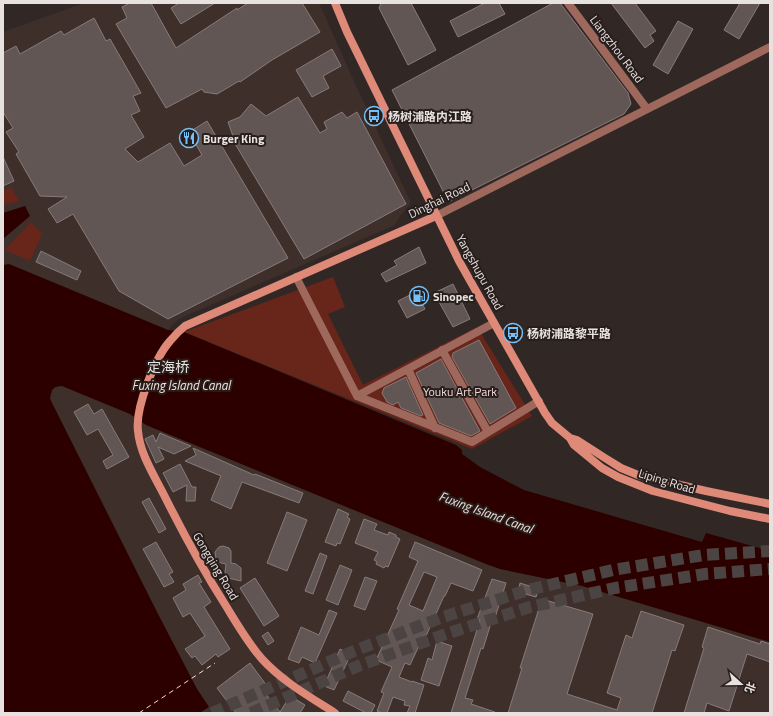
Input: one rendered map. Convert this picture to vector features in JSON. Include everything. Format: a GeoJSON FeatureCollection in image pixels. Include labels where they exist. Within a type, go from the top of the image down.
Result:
{"type":"FeatureCollection","features":[{"type":"Feature","properties":{"kind":"main road","name":"Yangshupu Road"},"geometry":{"type":"LineString","coordinates":[[335,3],[346,32],[459,261],[552,423]]}},
{"type":"Feature","properties":{"kind":"main road","name":"Dinghai Road"},"geometry":{"type":"LineString","coordinates":[[144,394],[159,358],[167,345],[185,326],[436,216]]}},
{"type":"Feature","properties":{"kind":"main road","name":"Gongqing Road"},"geometry":{"type":"LineString","coordinates":[[144,394],[138,412],[139,440],[144,455],[181,530],[204,571],[240,630],[271,668],[292,685],[335,713]]}},
{"type":"Feature","properties":{"kind":"main road","name":"Liping Road"},"geometry":{"type":"LineString","coordinates":[[552,423],[570,438],[574,445],[602,468],[634,484],[704,505],[770,519]]}},
{"type":"Feature","properties":{"kind":"main road","name":"Liping Road"},"geometry":{"type":"LineString","coordinates":[[570,438],[577,440],[605,458],[638,475],[770,504]]}},
{"type":"Feature","properties":{"kind":"street","name":"Liangzhou Road"},"geometry":{"type":"LineString","coordinates":[[568,3],[647,109]]}},
{"type":"Feature","properties":{"kind":"street","name":"Dinghai Road"},"geometry":{"type":"LineString","coordinates":[[436,216],[770,48]]}},
{"type":"Feature","properties":{"kind":"street"},"geometry":{"type":"LineString","coordinates":[[296,277],[357,396],[472,442],[539,401]]}},
{"type":"Feature","properties":{"kind":"street"},"geometry":{"type":"LineString","coordinates":[[357,396],[494,323]]}},
{"type":"Feature","properties":{"kind":"street"},"geometry":{"type":"LineString","coordinates":[[442,350],[488,432]]}},
{"type":"Feature","properties":{"kind":"street"},"geometry":{"type":"LineString","coordinates":[[408,369],[435,428]]}},
{"type":"Feature","properties":{"kind":"shaded area"},"geometry":{"type":"Polygon","coordinates":[[[84,3],[319,3],[411,203],[400,216],[395,225],[185,316],[175,322],[168,330],[9,264],[3,265],[3,32],[84,3]]]}},
{"type":"Feature","properties":{"kind":"shaded area"},"geometry":{"type":"Polygon","coordinates":[[[58,386],[62,386],[130,414],[146,425],[486,564],[500,569],[582,586],[770,642],[770,713],[201,713],[200,712],[208,706],[197,689],[158,614],[52,403],[50,398],[52,390],[58,386]]]}},
{"type":"Feature","properties":{"kind":"green space"},"geometry":{"type":"Polygon","coordinates":[[[11,187],[19,201],[3,205],[3,191],[11,187]]]}},
{"type":"Feature","properties":{"kind":"green space"},"geometry":{"type":"Polygon","coordinates":[[[31,222],[42,234],[30,261],[5,250],[31,222]]]}},
{"type":"Feature","properties":{"kind":"green space","name":"Youku Art Park"},"geometry":{"type":"Polygon","coordinates":[[[333,277],[345,307],[328,314],[363,385],[477,327],[532,416],[472,449],[184,332],[333,277]]]}},
{"type":"Feature","properties":{"kind":"water"},"geometry":{"type":"Polygon","coordinates":[[[25,206],[30,216],[3,239],[3,213],[25,206]]]}},
{"type":"Feature","properties":{"kind":"water","name":"Fuxing Island Canal"},"geometry":{"type":"Polygon","coordinates":[[[9,264],[168,330],[184,332],[456,445],[462,450],[462,454],[480,467],[524,490],[702,542],[706,533],[770,551],[770,642],[582,586],[500,569],[486,564],[146,425],[130,414],[62,386],[55,387],[52,390],[50,398],[52,403],[158,614],[197,689],[209,707],[201,713],[3,713],[3,265],[9,264]]]}},
{"type":"Feature","properties":{"kind":"building"},"geometry":{"type":"Polygon","coordinates":[[[130,3],[151,3],[176,48],[237,8],[237,10],[248,3],[302,3],[320,32],[272,60],[240,82],[239,81],[217,94],[204,92],[202,89],[166,108],[116,24],[127,18],[122,7],[130,3]]]}},
{"type":"Feature","properties":{"kind":"building"},"geometry":{"type":"Polygon","coordinates":[[[179,3],[215,3],[181,24],[171,8],[179,3]]]}},
{"type":"Feature","properties":{"kind":"building"},"geometry":{"type":"Polygon","coordinates":[[[381,3],[411,3],[436,50],[408,65],[379,8],[381,3]]]}},
{"type":"Feature","properties":{"kind":"building"},"geometry":{"type":"Polygon","coordinates":[[[485,3],[499,3],[505,14],[458,37],[450,21],[485,3]]]}},
{"type":"Feature","properties":{"kind":"building"},"geometry":{"type":"Polygon","coordinates":[[[553,3],[560,3],[628,93],[631,104],[624,114],[450,201],[444,193],[392,90],[553,3]]]}},
{"type":"Feature","properties":{"kind":"building"},"geometry":{"type":"Polygon","coordinates":[[[611,3],[635,3],[656,31],[650,35],[654,41],[645,48],[611,3]]]}},
{"type":"Feature","properties":{"kind":"building"},"geometry":{"type":"Polygon","coordinates":[[[740,3],[760,3],[739,39],[724,30],[740,3]]]}},
{"type":"Feature","properties":{"kind":"building"},"geometry":{"type":"Polygon","coordinates":[[[94,18],[106,41],[110,39],[141,93],[133,96],[140,111],[131,115],[144,137],[125,149],[138,162],[170,143],[184,166],[202,155],[194,141],[187,143],[183,136],[207,121],[288,258],[168,319],[119,291],[73,214],[57,223],[48,209],[67,197],[40,196],[16,154],[19,152],[6,132],[13,128],[3,112],[3,53],[16,46],[20,54],[61,31],[64,35],[94,18]]]}},
{"type":"Feature","properties":{"kind":"building"},"geometry":{"type":"Polygon","coordinates":[[[678,21],[693,29],[668,74],[653,65],[678,21]]]}},
{"type":"Feature","properties":{"kind":"building"},"geometry":{"type":"Polygon","coordinates":[[[332,49],[341,66],[323,76],[329,88],[312,97],[296,70],[332,49]]]}},
{"type":"Feature","properties":{"kind":"building"},"geometry":{"type":"Polygon","coordinates":[[[298,97],[320,133],[327,129],[324,122],[342,112],[347,118],[357,112],[406,204],[304,259],[231,137],[233,136],[228,122],[240,117],[251,104],[266,116],[298,97]]]}},
{"type":"Feature","properties":{"kind":"building"},"geometry":{"type":"Polygon","coordinates":[[[3,157],[14,181],[3,186],[3,157]]]}},
{"type":"Feature","properties":{"kind":"building"},"geometry":{"type":"Polygon","coordinates":[[[419,247],[426,263],[386,282],[381,274],[397,265],[394,261],[419,247]]]}},
{"type":"Feature","properties":{"kind":"building"},"geometry":{"type":"Polygon","coordinates":[[[41,251],[81,271],[77,280],[36,262],[41,251]]]}},
{"type":"Feature","properties":{"kind":"building"},"geometry":{"type":"Polygon","coordinates":[[[453,284],[470,319],[453,327],[434,293],[453,284]]]}},
{"type":"Feature","properties":{"kind":"building"},"geometry":{"type":"Polygon","coordinates":[[[416,292],[425,309],[407,318],[398,301],[416,292]]]}},
{"type":"Feature","properties":{"kind":"building"},"geometry":{"type":"Polygon","coordinates":[[[479,340],[516,408],[490,424],[452,357],[453,353],[479,340]]]}},
{"type":"Feature","properties":{"kind":"building"},"geometry":{"type":"Polygon","coordinates":[[[441,359],[480,431],[471,436],[439,423],[416,373],[441,359]]]}},
{"type":"Feature","properties":{"kind":"building"},"geometry":{"type":"Polygon","coordinates":[[[406,377],[423,415],[421,416],[401,408],[398,402],[393,405],[387,402],[382,393],[384,388],[406,377]]]}},
{"type":"Feature","properties":{"kind":"building"},"geometry":{"type":"Polygon","coordinates":[[[88,404],[94,414],[102,409],[129,457],[107,469],[103,461],[113,455],[98,429],[87,435],[74,412],[88,404]]]}},
{"type":"Feature","properties":{"kind":"building"},"geometry":{"type":"Polygon","coordinates":[[[160,433],[191,446],[174,454],[158,447],[164,459],[156,463],[145,439],[153,435],[156,442],[160,433]]]}},
{"type":"Feature","properties":{"kind":"building"},"geometry":{"type":"Polygon","coordinates":[[[193,448],[254,475],[255,474],[303,493],[299,503],[242,482],[231,509],[211,500],[221,476],[185,461],[196,455],[193,448]]]}},
{"type":"Feature","properties":{"kind":"building"},"geometry":{"type":"Polygon","coordinates":[[[180,464],[192,487],[196,487],[195,501],[186,501],[187,485],[173,492],[163,473],[180,464]]]}},
{"type":"Feature","properties":{"kind":"building"},"geometry":{"type":"Polygon","coordinates":[[[149,498],[166,529],[159,533],[142,502],[149,498]]]}},
{"type":"Feature","properties":{"kind":"building"},"geometry":{"type":"Polygon","coordinates":[[[338,509],[349,514],[347,517],[350,519],[340,544],[337,543],[336,546],[325,542],[338,509]]]}},
{"type":"Feature","properties":{"kind":"building"},"geometry":{"type":"Polygon","coordinates":[[[287,512],[307,520],[287,571],[267,563],[287,512]]]}},
{"type":"Feature","properties":{"kind":"building"},"geometry":{"type":"Polygon","coordinates":[[[364,519],[377,524],[374,530],[388,535],[389,532],[396,535],[396,537],[400,539],[388,567],[385,566],[384,568],[376,564],[377,562],[374,560],[378,552],[355,543],[364,519]]]}},
{"type":"Feature","properties":{"kind":"building"},"geometry":{"type":"Polygon","coordinates":[[[156,542],[173,572],[169,574],[174,582],[164,587],[143,549],[156,542]]]}},
{"type":"Feature","properties":{"kind":"building"},"geometry":{"type":"Polygon","coordinates":[[[415,542],[482,570],[473,591],[451,583],[426,636],[424,635],[410,665],[405,663],[399,677],[424,685],[415,713],[407,713],[410,706],[404,705],[405,701],[393,697],[387,713],[382,713],[377,711],[384,693],[381,692],[392,667],[376,660],[399,610],[397,609],[418,561],[409,557],[415,542]],[[424,572],[409,605],[423,611],[437,577],[424,572]]]}},
{"type":"Feature","properties":{"kind":"building"},"geometry":{"type":"Polygon","coordinates":[[[223,546],[229,548],[231,551],[231,563],[236,564],[241,568],[241,581],[228,578],[225,572],[226,564],[221,563],[216,559],[215,552],[219,547],[223,546]]]}},
{"type":"Feature","properties":{"kind":"building"},"geometry":{"type":"Polygon","coordinates":[[[320,553],[327,556],[313,594],[305,591],[320,553]]]}},
{"type":"Feature","properties":{"kind":"building"},"geometry":{"type":"Polygon","coordinates":[[[340,565],[352,570],[338,605],[326,600],[340,565]]]}},
{"type":"Feature","properties":{"kind":"building"},"geometry":{"type":"Polygon","coordinates":[[[198,575],[202,582],[199,583],[211,602],[204,607],[230,649],[218,657],[216,654],[202,665],[195,656],[192,658],[185,649],[205,636],[190,613],[183,617],[173,598],[186,590],[183,584],[198,575]]]}},
{"type":"Feature","properties":{"kind":"building"},"geometry":{"type":"Polygon","coordinates":[[[365,577],[377,581],[365,610],[354,606],[365,577]]]}},
{"type":"Feature","properties":{"kind":"building"},"geometry":{"type":"Polygon","coordinates":[[[255,578],[279,616],[264,626],[240,588],[255,578]]]}},
{"type":"Feature","properties":{"kind":"building"},"geometry":{"type":"Polygon","coordinates":[[[492,579],[506,583],[493,624],[491,623],[483,649],[481,648],[465,698],[473,700],[471,704],[495,712],[451,713],[480,620],[477,619],[492,579]]]}},
{"type":"Feature","properties":{"kind":"building"},"geometry":{"type":"Polygon","coordinates":[[[520,583],[539,589],[536,597],[518,592],[520,583]]]}},
{"type":"Feature","properties":{"kind":"building"},"geometry":{"type":"Polygon","coordinates":[[[542,599],[593,614],[567,694],[617,710],[621,698],[607,693],[626,635],[632,638],[641,611],[684,625],[675,651],[672,650],[652,713],[508,713],[522,668],[520,668],[542,599]]]}},
{"type":"Feature","properties":{"kind":"building"},"geometry":{"type":"Polygon","coordinates":[[[329,610],[337,613],[315,663],[302,657],[299,663],[288,659],[301,627],[319,635],[329,610]]]}},
{"type":"Feature","properties":{"kind":"building"},"geometry":{"type":"Polygon","coordinates":[[[708,627],[760,644],[761,641],[770,644],[770,662],[747,654],[729,711],[707,703],[704,713],[684,713],[704,648],[702,647],[708,627]]]}},
{"type":"Feature","properties":{"kind":"building"},"geometry":{"type":"Polygon","coordinates":[[[268,632],[274,641],[268,645],[262,636],[268,632]]]}},
{"type":"Feature","properties":{"kind":"building"},"geometry":{"type":"Polygon","coordinates":[[[437,641],[452,646],[439,686],[421,680],[428,658],[432,660],[437,641]]]}},
{"type":"Feature","properties":{"kind":"building"},"geometry":{"type":"Polygon","coordinates":[[[340,649],[351,654],[334,690],[317,683],[321,676],[327,679],[340,649]]]}},
{"type":"Feature","properties":{"kind":"building"},"geometry":{"type":"Polygon","coordinates":[[[250,663],[267,686],[262,689],[280,712],[290,696],[305,705],[300,713],[236,713],[217,688],[250,663]]]}},
{"type":"Feature","properties":{"kind":"building"},"geometry":{"type":"Polygon","coordinates":[[[348,691],[375,705],[371,713],[366,713],[343,701],[348,691]]]}},
{"type":"Feature","properties":{"kind":"ferry route"},"geometry":{"type":"LineString","coordinates":[[139,713],[215,663]]}},
{"type":"Feature","properties":{"kind":"tunnel"},"geometry":{"type":"LineString","coordinates":[[212,713],[354,651],[443,617],[528,590],[613,570],[704,555],[770,551]]}},
{"type":"Feature","properties":{"kind":"tunnel"},"geometry":{"type":"LineString","coordinates":[[251,713],[358,666],[446,634],[530,607],[615,588],[705,574],[770,569]]}},
{"type":"Feature","properties":{"kind":"place","name":"杨树浦路内江路"},"geometry":{"type":"Point","coordinates":[374,116]}},
{"type":"Feature","properties":{"kind":"place","name":"Burger King"},"geometry":{"type":"Point","coordinates":[189,138]}},
{"type":"Feature","properties":{"kind":"place","name":"Sinopec"},"geometry":{"type":"Point","coordinates":[419,296]}},
{"type":"Feature","properties":{"kind":"place","name":"杨树浦路黎平路"},"geometry":{"type":"Point","coordinates":[513,333]}},
{"type":"Feature","properties":{"kind":"district","name":"定海桥"},"geometry":{"type":"Point","coordinates":[168,366]}}]}
